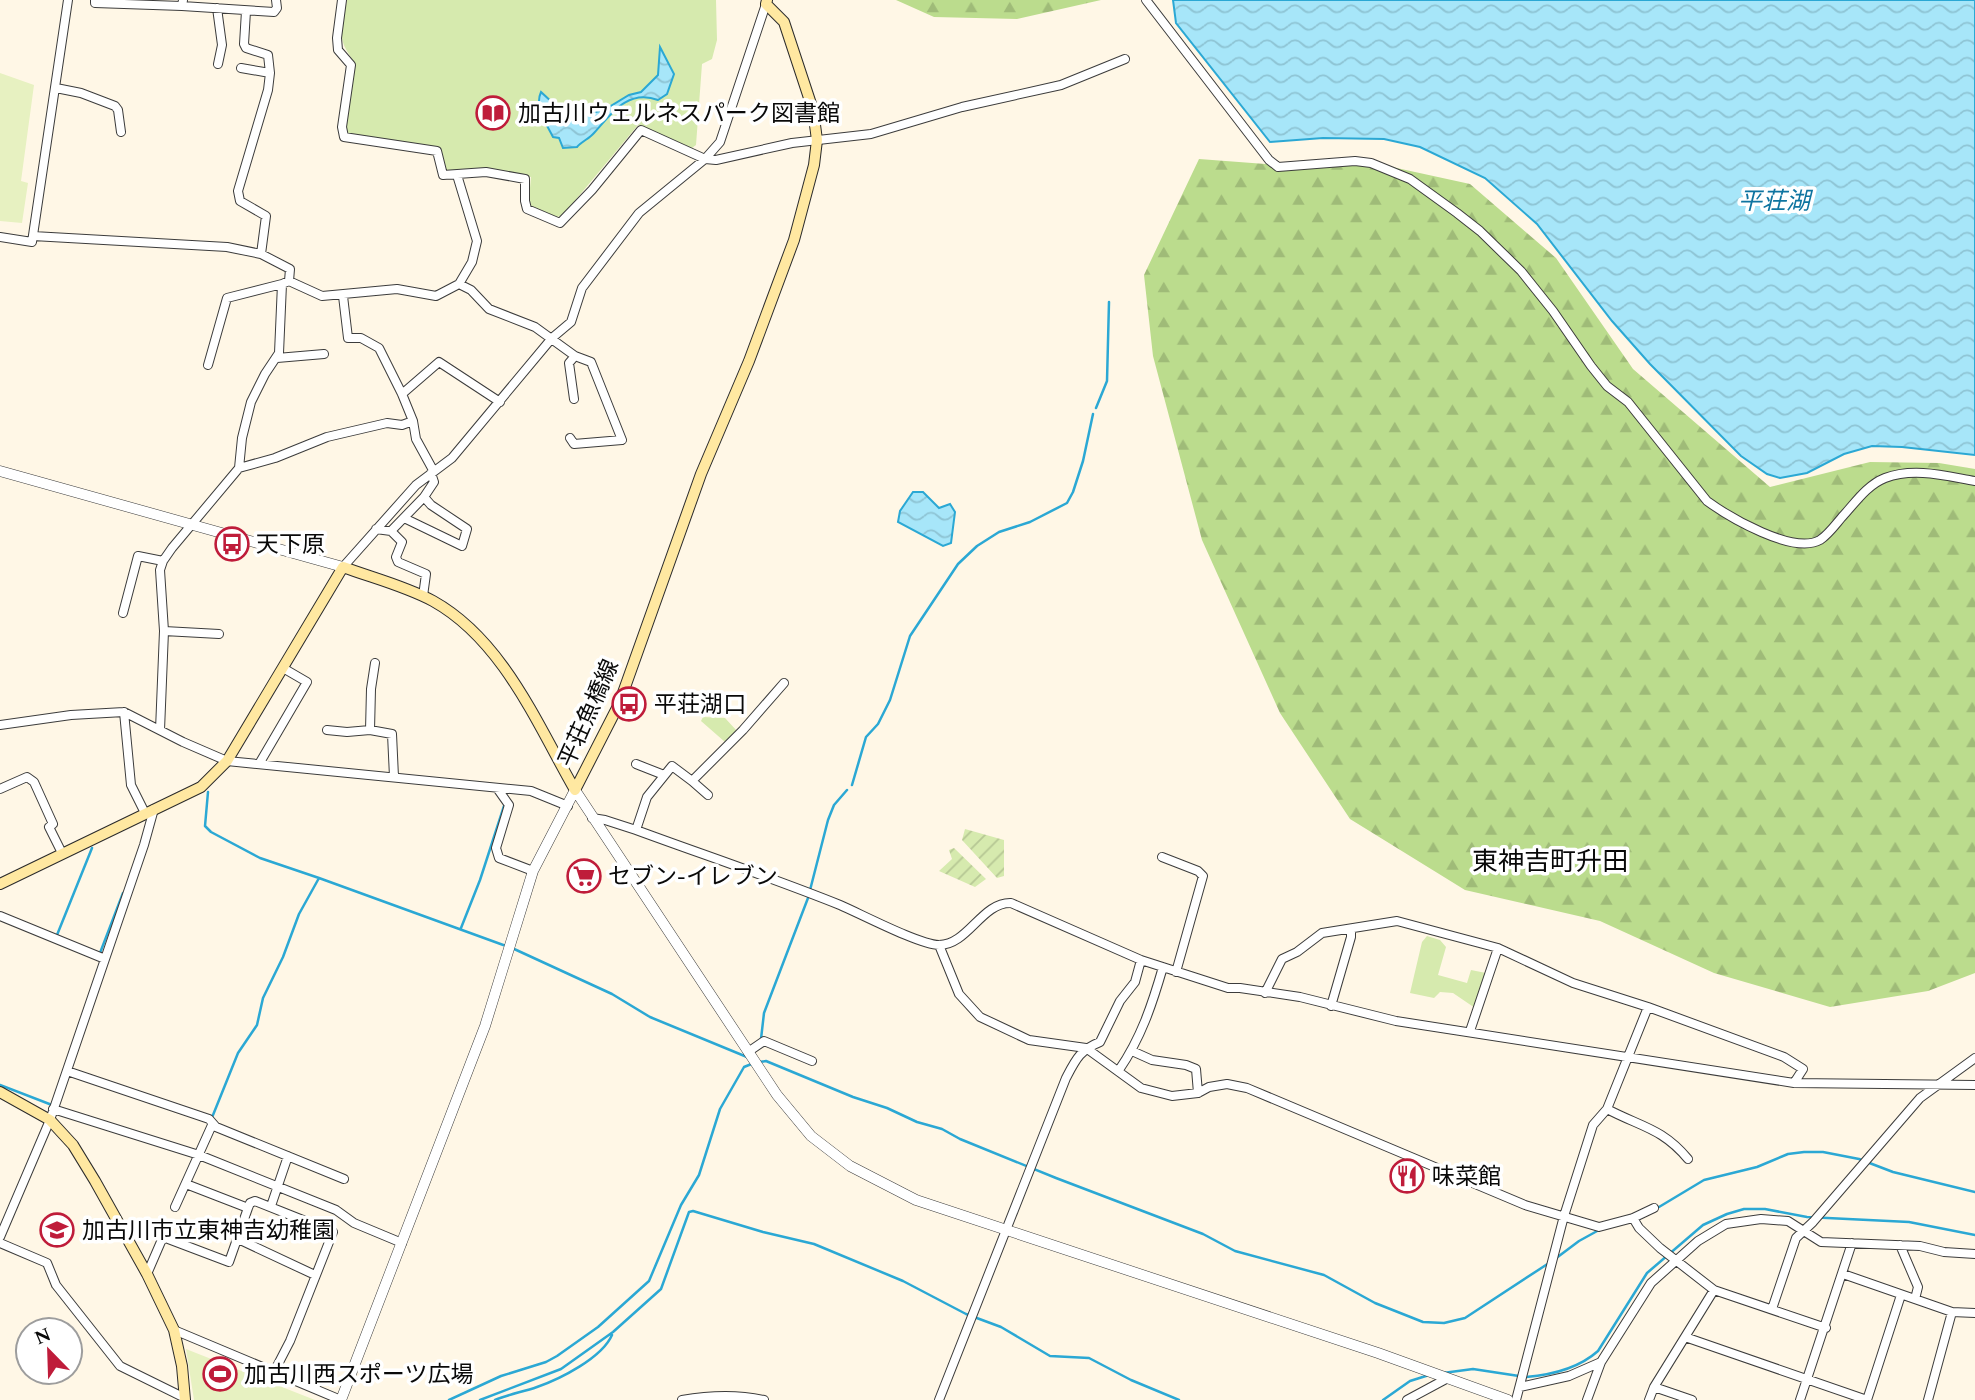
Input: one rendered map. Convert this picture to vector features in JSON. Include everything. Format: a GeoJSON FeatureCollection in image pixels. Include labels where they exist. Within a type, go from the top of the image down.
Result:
{"type":"FeatureCollection","features":[{"type":"Feature","properties":{"kind":"main road","name":"平荘魚橋線"},"geometry":{"type":"LineString","coordinates":[[575,790],[619,704],[701,474],[760,334],[802,217],[817,140],[813,110],[784,22],[767,2]]}},
{"type":"Feature","properties":{"kind":"main road","name":"平荘魚橋線"},"geometry":{"type":"LineString","coordinates":[[343,567],[423,596],[457,617],[494,654],[575,790]]}},
{"type":"Feature","properties":{"kind":"main road"},"geometry":{"type":"LineString","coordinates":[[0,884],[201,787],[227,761],[343,567]]}},
{"type":"Feature","properties":{"kind":"main road"},"geometry":{"type":"LineString","coordinates":[[0,1092],[51,1114],[80,1156],[147,1274],[174,1330],[182,1366],[185,1399]]}},
{"type":"Feature","properties":{"kind":"street"},"geometry":{"type":"LineString","coordinates":[[0,237],[32,242],[68,0]]}},
{"type":"Feature","properties":{"kind":"street"},"geometry":{"type":"LineString","coordinates":[[95,0],[183,3],[246,12],[274,12],[277,8],[276,0]]}},
{"type":"Feature","properties":{"kind":"street"},"geometry":{"type":"LineString","coordinates":[[342,0],[338,50],[351,65],[342,127],[344,137],[436,151],[443,175],[486,172],[525,179],[527,209],[560,223],[592,190],[641,130],[705,159],[716,160],[817,140],[872,135],[962,107],[1060,85],[1125,59]]}},
{"type":"Feature","properties":{"kind":"street"},"geometry":{"type":"LineString","coordinates":[[1146,0],[1269,160],[1278,167],[1354,161],[1371,163],[1410,179],[1480,231],[1521,271],[1607,386],[1628,402],[1707,501],[1721,511],[1790,542],[1807,544],[1820,540],[1859,497],[1884,479],[1899,474],[1923,472],[1975,481]]}},
{"type":"Feature","properties":{"kind":"street"},"geometry":{"type":"LineString","coordinates":[[0,471],[194,523],[343,567],[376,528],[432,471],[452,458],[552,338],[570,323],[582,288],[639,213],[705,159],[720,142],[767,2]]}},
{"type":"Feature","properties":{"kind":"street"},"geometry":{"type":"LineString","coordinates":[[218,9],[222,45],[218,64]]}},
{"type":"Feature","properties":{"kind":"street"},"geometry":{"type":"LineString","coordinates":[[246,12],[244,44],[246,48],[268,55],[270,73],[268,90],[237,191],[240,201],[266,216],[261,254]]}},
{"type":"Feature","properties":{"kind":"street"},"geometry":{"type":"LineString","coordinates":[[241,68],[270,73]]}},
{"type":"Feature","properties":{"kind":"street"},"geometry":{"type":"LineString","coordinates":[[56,88],[81,93],[115,106],[121,132]]}},
{"type":"Feature","properties":{"kind":"street"},"geometry":{"type":"LineString","coordinates":[[208,365],[227,298],[286,282],[322,296],[397,289],[436,296],[459,284],[472,262],[477,241],[457,175]]}},
{"type":"Feature","properties":{"kind":"street"},"geometry":{"type":"LineString","coordinates":[[33,236],[227,247],[261,254],[290,269],[286,282],[279,353],[251,402],[242,438],[239,468],[163,561],[159,582],[164,631],[160,730]]}},
{"type":"Feature","properties":{"kind":"street"},"geometry":{"type":"LineString","coordinates":[[459,284],[471,290],[489,309],[535,327],[575,356],[591,362],[622,440],[574,444],[570,438]]}},
{"type":"Feature","properties":{"kind":"street"},"geometry":{"type":"LineString","coordinates":[[343,296],[348,338],[361,338],[379,348],[402,394],[413,421],[416,439],[432,471],[434,482],[425,498],[391,531]]}},
{"type":"Feature","properties":{"kind":"street"},"geometry":{"type":"LineString","coordinates":[[277,358],[324,354]]}},
{"type":"Feature","properties":{"kind":"street"},"geometry":{"type":"LineString","coordinates":[[574,400],[569,363],[575,356]]}},
{"type":"Feature","properties":{"kind":"street"},"geometry":{"type":"LineString","coordinates":[[402,394],[439,362],[500,402]]}},
{"type":"Feature","properties":{"kind":"street"},"geometry":{"type":"LineString","coordinates":[[239,468],[275,458],[327,437],[387,423],[402,425],[413,421]]}},
{"type":"Feature","properties":{"kind":"street"},"geometry":{"type":"LineString","coordinates":[[404,518],[462,546],[467,530],[425,498]]}},
{"type":"Feature","properties":{"kind":"street"},"geometry":{"type":"LineString","coordinates":[[376,528],[391,531],[402,542],[396,557],[398,562],[426,574],[423,596]]}},
{"type":"Feature","properties":{"kind":"street"},"geometry":{"type":"LineString","coordinates":[[122,613],[138,556],[163,561]]}},
{"type":"Feature","properties":{"kind":"street"},"geometry":{"type":"LineString","coordinates":[[164,631],[219,634]]}},
{"type":"Feature","properties":{"kind":"street"},"geometry":{"type":"LineString","coordinates":[[370,730],[375,663]]}},
{"type":"Feature","properties":{"kind":"street"},"geometry":{"type":"LineString","coordinates":[[259,764],[307,682],[282,668]]}},
{"type":"Feature","properties":{"kind":"street"},"geometry":{"type":"LineString","coordinates":[[692,781],[743,730],[784,683]]}},
{"type":"Feature","properties":{"kind":"street"},"geometry":{"type":"LineString","coordinates":[[778,691],[786,698]]}},
{"type":"Feature","properties":{"kind":"street"},"geometry":{"type":"LineString","coordinates":[[0,725],[71,715],[124,712],[227,761],[531,791],[568,806]]}},
{"type":"Feature","properties":{"kind":"street"},"geometry":{"type":"LineString","coordinates":[[0,1237],[67,1071],[144,845],[150,811],[131,786],[124,712]]}},
{"type":"Feature","properties":{"kind":"street"},"geometry":{"type":"LineString","coordinates":[[327,730],[370,730],[392,734],[394,777]]}},
{"type":"Feature","properties":{"kind":"street"},"geometry":{"type":"LineString","coordinates":[[636,764],[664,775]]}},
{"type":"Feature","properties":{"kind":"street"},"geometry":{"type":"LineString","coordinates":[[636,830],[647,797],[672,766],[708,795]]}},
{"type":"Feature","properties":{"kind":"street"},"geometry":{"type":"LineString","coordinates":[[0,789],[27,777],[34,782],[53,824],[49,827],[62,853]]}},
{"type":"Feature","properties":{"kind":"street"},"geometry":{"type":"LineString","coordinates":[[496,787],[509,805],[496,848],[499,858],[533,871]]}},
{"type":"Feature","properties":{"kind":"street"},"geometry":{"type":"LineString","coordinates":[[174,1330],[341,1400],[485,1026],[533,871],[575,790]]}},
{"type":"Feature","properties":{"kind":"street"},"geometry":{"type":"LineString","coordinates":[[575,790],[754,1050],[759,1068],[777,1096],[811,1136],[850,1166],[916,1200],[1378,1353],[1507,1400]]}},
{"type":"Feature","properties":{"kind":"street"},"geometry":{"type":"LineString","coordinates":[[592,818],[636,830],[809,893],[939,945],[955,940],[1004,903],[1042,916],[1141,960],[1228,988],[1300,998],[1396,1021],[1794,1083],[1975,1085]]}},
{"type":"Feature","properties":{"kind":"street"},"geometry":{"type":"LineString","coordinates":[[1162,857],[1198,871],[1203,876],[1176,972]]}},
{"type":"Feature","properties":{"kind":"street"},"geometry":{"type":"LineString","coordinates":[[0,916],[105,959]]}},
{"type":"Feature","properties":{"kind":"street"},"geometry":{"type":"LineString","coordinates":[[1265,993],[1282,959],[1297,952],[1322,933],[1397,921],[1436,934],[1498,948],[1573,983],[1648,1007],[1784,1057],[1803,1069],[1794,1083]]}},
{"type":"Feature","properties":{"kind":"street"},"geometry":{"type":"LineString","coordinates":[[1332,1006],[1351,930]]}},
{"type":"Feature","properties":{"kind":"street"},"geometry":{"type":"LineString","coordinates":[[939,945],[959,994],[980,1017],[1028,1040],[1086,1048],[1141,1088],[1172,1096],[1198,1093],[1209,1087],[1227,1084],[1247,1088],[1525,1205],[1599,1227],[1633,1219],[1654,1208]]}},
{"type":"Feature","properties":{"kind":"street"},"geometry":{"type":"LineString","coordinates":[[1470,1031],[1498,948]]}},
{"type":"Feature","properties":{"kind":"street"},"geometry":{"type":"LineString","coordinates":[[939,1400],[1066,1079],[1076,1059],[1086,1048],[1100,1042],[1120,1001],[1135,982],[1141,960]]}},
{"type":"Feature","properties":{"kind":"street"},"geometry":{"type":"LineString","coordinates":[[1119,1070],[1132,1051],[1150,1013],[1163,967]]}},
{"type":"Feature","properties":{"kind":"street"},"geometry":{"type":"LineString","coordinates":[[1516,1400],[1553,1255],[1593,1125],[1607,1109],[1648,1007]]}},
{"type":"Feature","properties":{"kind":"street"},"geometry":{"type":"LineString","coordinates":[[754,1050],[764,1041],[812,1061]]}},
{"type":"Feature","properties":{"kind":"street"},"geometry":{"type":"LineString","coordinates":[[1132,1051],[1152,1060],[1196,1069],[1198,1093]]}},
{"type":"Feature","properties":{"kind":"street"},"geometry":{"type":"LineString","coordinates":[[1772,1309],[1796,1238],[1802,1230],[1813,1222],[1920,1098],[1975,1058]]}},
{"type":"Feature","properties":{"kind":"street"},"geometry":{"type":"LineString","coordinates":[[67,1071],[211,1122],[344,1179]]}},
{"type":"Feature","properties":{"kind":"street"},"geometry":{"type":"LineString","coordinates":[[1607,1109],[1661,1134],[1674,1143],[1688,1159]]}},
{"type":"Feature","properties":{"kind":"street"},"geometry":{"type":"LineString","coordinates":[[51,1114],[199,1155],[335,1210],[354,1223],[402,1243]]}},
{"type":"Feature","properties":{"kind":"street"},"geometry":{"type":"LineString","coordinates":[[175,1207],[211,1122]]}},
{"type":"Feature","properties":{"kind":"street"},"geometry":{"type":"LineString","coordinates":[[271,1206],[288,1156]]}},
{"type":"Feature","properties":{"kind":"street"},"geometry":{"type":"LineString","coordinates":[[186,1184],[248,1208]]}},
{"type":"Feature","properties":{"kind":"street"},"geometry":{"type":"LineString","coordinates":[[147,1274],[163,1237],[229,1262],[250,1203],[255,1201],[333,1231],[290,1342],[274,1372]]}},
{"type":"Feature","properties":{"kind":"street"},"geometry":{"type":"LineString","coordinates":[[1633,1219],[1663,1250],[1714,1290],[1826,1328]]}},
{"type":"Feature","properties":{"kind":"street"},"geometry":{"type":"LineString","coordinates":[[1587,1400],[1601,1362],[1651,1283],[1675,1258],[1726,1223],[1761,1219],[1788,1221],[1821,1242],[1920,1246],[1971,1256],[1975,1254]]}},
{"type":"Feature","properties":{"kind":"street"},"geometry":{"type":"LineString","coordinates":[[239,1239],[315,1275]]}},
{"type":"Feature","properties":{"kind":"street"},"geometry":{"type":"LineString","coordinates":[[0,1243],[47,1263],[56,1285],[120,1366],[185,1399]]}},
{"type":"Feature","properties":{"kind":"street"},"geometry":{"type":"LineString","coordinates":[[1800,1400],[1852,1243]]}},
{"type":"Feature","properties":{"kind":"street"},"geometry":{"type":"LineString","coordinates":[[1900,1245],[1918,1287],[1915,1300]]}},
{"type":"Feature","properties":{"kind":"street"},"geometry":{"type":"LineString","coordinates":[[1843,1274],[1952,1311],[1975,1313]]}},
{"type":"Feature","properties":{"kind":"street"},"geometry":{"type":"LineString","coordinates":[[1650,1400],[1654,1387],[1714,1290]]}},
{"type":"Feature","properties":{"kind":"street"},"geometry":{"type":"LineString","coordinates":[[1685,1337],[1867,1400],[1901,1295]]}},
{"type":"Feature","properties":{"kind":"street"},"geometry":{"type":"LineString","coordinates":[[1928,1400],[1952,1311]]}},
{"type":"Feature","properties":{"kind":"street"},"geometry":{"type":"LineString","coordinates":[[1520,1387],[1569,1376],[1601,1362]]}},
{"type":"Feature","properties":{"kind":"street"},"geometry":{"type":"LineString","coordinates":[[1407,1400],[1444,1378]]}},
{"type":"Feature","properties":{"kind":"street"},"geometry":{"type":"LineString","coordinates":[[1654,1387],[1692,1400]]}},
{"type":"Feature","properties":{"kind":"street"},"geometry":{"type":"LineString","coordinates":[[682,1400],[710,1395],[743,1395],[765,1400]]}},
{"type":"Feature","properties":{"kind":"green space"},"geometry":{"type":"Polygon","coordinates":[[[347,0],[716,0],[717,40],[712,59],[702,64],[696,145],[692,148],[638,125],[563,215],[557,217],[531,206],[531,177],[484,168],[447,172],[442,169],[437,147],[348,134],[345,128],[355,63],[342,40],[347,0]]]}},
{"type":"Feature","properties":{"kind":"green space"},"geometry":{"type":"Polygon","coordinates":[[[896,0],[1101,0],[1017,19],[934,17],[896,0]]]}},
{"type":"Feature","properties":{"kind":"green space"},"geometry":{"type":"Polygon","coordinates":[[[0,73],[34,85],[21,181],[28,183],[22,223],[0,221],[0,73]]]}},
{"type":"Feature","properties":{"kind":"green space"},"geometry":{"type":"Polygon","coordinates":[[[1199,159],[1277,165],[1360,160],[1470,184],[1556,258],[1633,369],[1770,487],[1870,462],[1939,463],[1975,469],[1975,973],[1928,991],[1830,1007],[1714,973],[1600,921],[1465,890],[1350,819],[1280,713],[1202,540],[1153,356],[1144,275],[1199,159]]]}},
{"type":"Feature","properties":{"kind":"green space"},"geometry":{"type":"Polygon","coordinates":[[[703,717],[725,718],[737,731],[725,742],[701,721],[703,717]]]}},
{"type":"Feature","properties":{"kind":"green space"},"geometry":{"type":"Polygon","coordinates":[[[965,829],[1004,840],[1004,876],[997,878],[962,840],[965,829]]]}},
{"type":"Feature","properties":{"kind":"green space"},"geometry":{"type":"Polygon","coordinates":[[[954,848],[986,879],[975,887],[939,871],[952,859],[949,850],[954,848]]]}},
{"type":"Feature","properties":{"kind":"green space"},"geometry":{"type":"Polygon","coordinates":[[[1427,936],[1440,940],[1446,947],[1438,975],[1467,983],[1471,970],[1486,973],[1475,1008],[1453,993],[1440,992],[1434,998],[1410,993],[1422,942],[1427,936]]]}},
{"type":"Feature","properties":{"kind":"green space","name":"加古川西スポーツ広場"},"geometry":{"type":"Polygon","coordinates":[[[186,1349],[315,1400],[194,1400],[186,1349]]]}},
{"type":"Feature","properties":{"kind":"water","name":"平荘湖"},"geometry":{"type":"Polygon","coordinates":[[[1173,0],[1975,0],[1975,455],[1872,446],[1844,454],[1807,473],[1780,478],[1767,474],[1741,456],[1650,364],[1612,321],[1537,224],[1485,178],[1420,147],[1384,139],[1323,138],[1270,142],[1176,23],[1173,0]]]}},
{"type":"Feature","properties":{"kind":"water"},"geometry":{"type":"Polygon","coordinates":[[[660,47],[674,74],[667,94],[658,100],[647,97],[629,100],[577,147],[563,148],[559,138],[553,137],[542,115],[539,103],[541,92],[555,105],[569,111],[587,114],[604,110],[629,95],[641,92],[658,75],[660,47]]]}},
{"type":"Feature","properties":{"kind":"water"},"geometry":{"type":"Polygon","coordinates":[[[913,492],[923,492],[939,508],[950,504],[955,512],[951,543],[943,546],[898,522],[900,511],[913,492]]]}},
{"type":"Feature","properties":{"kind":"waterway"},"geometry":{"type":"LineString","coordinates":[[1096,408],[1107,381],[1109,302]]}},
{"type":"Feature","properties":{"kind":"waterway"},"geometry":{"type":"LineString","coordinates":[[852,785],[866,737],[878,724],[890,700],[910,636],[958,564],[977,546],[999,532],[1030,522],[1067,503],[1083,461],[1093,414]]}},
{"type":"Feature","properties":{"kind":"waterway"},"geometry":{"type":"LineString","coordinates":[[761,1039],[764,1013],[808,898],[828,820],[834,805],[847,790]]}},
{"type":"Feature","properties":{"kind":"waterway"},"geometry":{"type":"LineString","coordinates":[[208,792],[205,826],[211,832],[260,858],[319,878],[299,914],[283,957],[263,998],[257,1025],[238,1053],[211,1120]]}},
{"type":"Feature","properties":{"kind":"waterway"},"geometry":{"type":"LineString","coordinates":[[461,928],[504,806]]}},
{"type":"Feature","properties":{"kind":"waterway"},"geometry":{"type":"LineString","coordinates":[[57,935],[92,848]]}},
{"type":"Feature","properties":{"kind":"waterway"},"geometry":{"type":"LineString","coordinates":[[319,878],[506,946]]}},
{"type":"Feature","properties":{"kind":"waterway"},"geometry":{"type":"LineString","coordinates":[[100,953],[123,893]]}},
{"type":"Feature","properties":{"kind":"waterway"},"geometry":{"type":"LineString","coordinates":[[512,948],[612,994],[650,1017],[747,1057]]}},
{"type":"Feature","properties":{"kind":"waterway"},"geometry":{"type":"LineString","coordinates":[[760,1062],[766,1061],[917,1122],[942,1129],[1056,1178],[1203,1234],[1235,1251],[1324,1275],[1375,1303],[1423,1322],[1444,1323],[1465,1318],[1549,1263]]}},
{"type":"Feature","properties":{"kind":"waterway"},"geometry":{"type":"LineString","coordinates":[[449,1400],[501,1376],[557,1356],[598,1327],[649,1281],[681,1205],[699,1175],[720,1109],[744,1067],[754,1063]]}},
{"type":"Feature","properties":{"kind":"waterway"},"geometry":{"type":"LineString","coordinates":[[0,1085],[52,1105]]}},
{"type":"Feature","properties":{"kind":"waterway"},"geometry":{"type":"LineString","coordinates":[[1639,1219],[1704,1180],[1757,1167],[1788,1154],[1804,1152],[1823,1152],[1859,1159],[1893,1172],[1975,1192]]}},
{"type":"Feature","properties":{"kind":"waterway"},"geometry":{"type":"LineString","coordinates":[[1526,1377],[1564,1370],[1598,1351],[1647,1273],[1703,1225],[1727,1214],[1744,1209],[1765,1209],[1807,1217],[1909,1222],[1975,1235]]}},
{"type":"Feature","properties":{"kind":"waterway"},"geometry":{"type":"LineString","coordinates":[[480,1400],[561,1369],[613,1332],[661,1289],[689,1212],[693,1211],[814,1244],[903,1281],[966,1314],[1001,1327],[1050,1356],[1089,1358],[1131,1380],[1179,1400]]}},
{"type":"Feature","properties":{"kind":"waterway"},"geometry":{"type":"LineString","coordinates":[[1555,1259],[1599,1230]]}},
{"type":"Feature","properties":{"kind":"waterway"},"geometry":{"type":"LineString","coordinates":[[495,1400],[537,1387],[568,1373],[599,1352],[612,1335]]}},
{"type":"Feature","properties":{"kind":"waterway"},"geometry":{"type":"LineString","coordinates":[[1443,1373],[1473,1369],[1519,1376]]}},
{"type":"Feature","properties":{"kind":"waterway"},"geometry":{"type":"LineString","coordinates":[[1383,1400],[1410,1381],[1429,1375]]}},
{"type":"Feature","properties":{"kind":"place","name":"加古川ウェルネスパーク図書館"},"geometry":{"type":"Point","coordinates":[493,113]}},
{"type":"Feature","properties":{"kind":"place","name":"天下原"},"geometry":{"type":"Point","coordinates":[232,544]}},
{"type":"Feature","properties":{"kind":"place","name":"平荘湖口"},"geometry":{"type":"Point","coordinates":[629,704]}},
{"type":"Feature","properties":{"kind":"place","name":"セブン-イレブン"},"geometry":{"type":"Point","coordinates":[584,876]}},
{"type":"Feature","properties":{"kind":"place","name":"味菜館"},"geometry":{"type":"Point","coordinates":[1407,1176]}},
{"type":"Feature","properties":{"kind":"place","name":"加古川市立東神吉幼稚園"},"geometry":{"type":"Point","coordinates":[57,1230]}},
{"type":"Feature","properties":{"kind":"place","name":"加古川西スポーツ広場"},"geometry":{"type":"Point","coordinates":[220,1374]}},
{"type":"Feature","properties":{"kind":"district","name":"東神吉町升田"},"geometry":{"type":"Point","coordinates":[1550,861]}}]}
